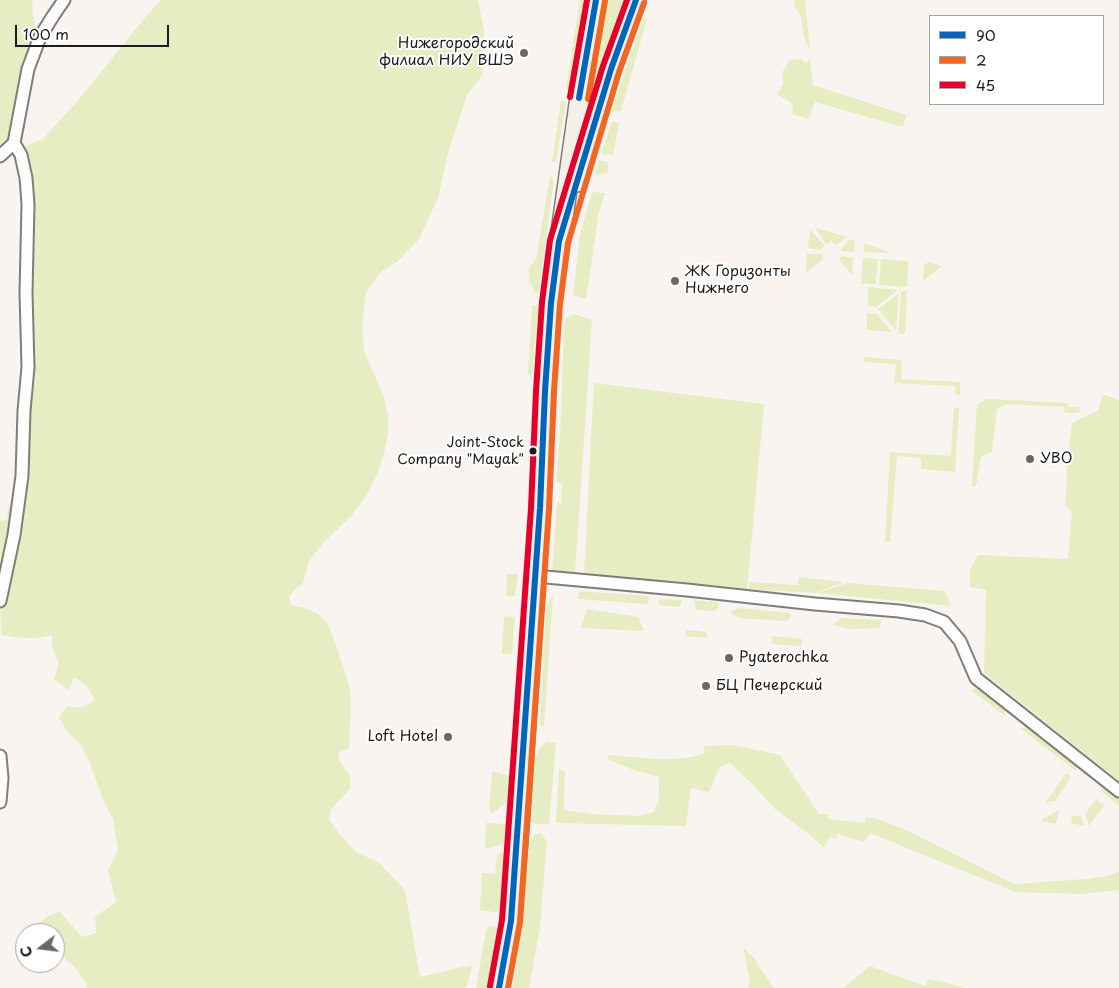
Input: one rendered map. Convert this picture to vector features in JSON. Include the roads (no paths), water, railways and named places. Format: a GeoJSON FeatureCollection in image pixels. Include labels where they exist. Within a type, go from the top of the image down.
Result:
{"type":"FeatureCollection","features":[{"type":"Feature","properties":{"kind":"main road"},"geometry":{"type":"LineString","coordinates":[[499,988],[511,921],[516,871],[551,303],[580,97],[596,0]]}},
{"type":"Feature","properties":{"kind":"main road"},"geometry":{"type":"LineString","coordinates":[[559,241],[611,69],[636,0]]}},
{"type":"Feature","properties":{"kind":"street"},"geometry":{"type":"LineString","coordinates":[[0,156],[14,143],[28,69],[40,37],[64,0]]}},
{"type":"Feature","properties":{"kind":"street"},"geometry":{"type":"LineString","coordinates":[[0,601],[14,535],[22,476],[24,411],[28,368],[26,293],[28,204],[26,178],[21,155],[14,143]]}},
{"type":"Feature","properties":{"kind":"street"},"geometry":{"type":"LineString","coordinates":[[535,576],[925,615],[944,622],[960,641],[976,678],[1119,791]]}},
{"type":"Feature","properties":{"kind":"street"},"geometry":{"type":"LineString","coordinates":[[0,756],[2,778],[0,802]]}},
{"type":"Feature","properties":{"kind":"place","name":"Нижегородский филиал НИУ ВШЭ"},"geometry":{"type":"Point","coordinates":[524,53]}},
{"type":"Feature","properties":{"kind":"place","name":"ЖК Горизонты Нижнего"},"geometry":{"type":"Point","coordinates":[675,281]}},
{"type":"Feature","properties":{"kind":"place","name":"Joint-Stock Company \"Mayak\""},"geometry":{"type":"Point","coordinates":[533,451]}},
{"type":"Feature","properties":{"kind":"place","name":"УВО"},"geometry":{"type":"Point","coordinates":[1030,459]}},
{"type":"Feature","properties":{"kind":"place","name":"Pyaterochka"},"geometry":{"type":"Point","coordinates":[729,658]}},
{"type":"Feature","properties":{"kind":"place","name":"БЦ Печерский"},"geometry":{"type":"Point","coordinates":[706,686]}},
{"type":"Feature","properties":{"kind":"place","name":"Loft Hotel"},"geometry":{"type":"Point","coordinates":[448,737]}}]}
